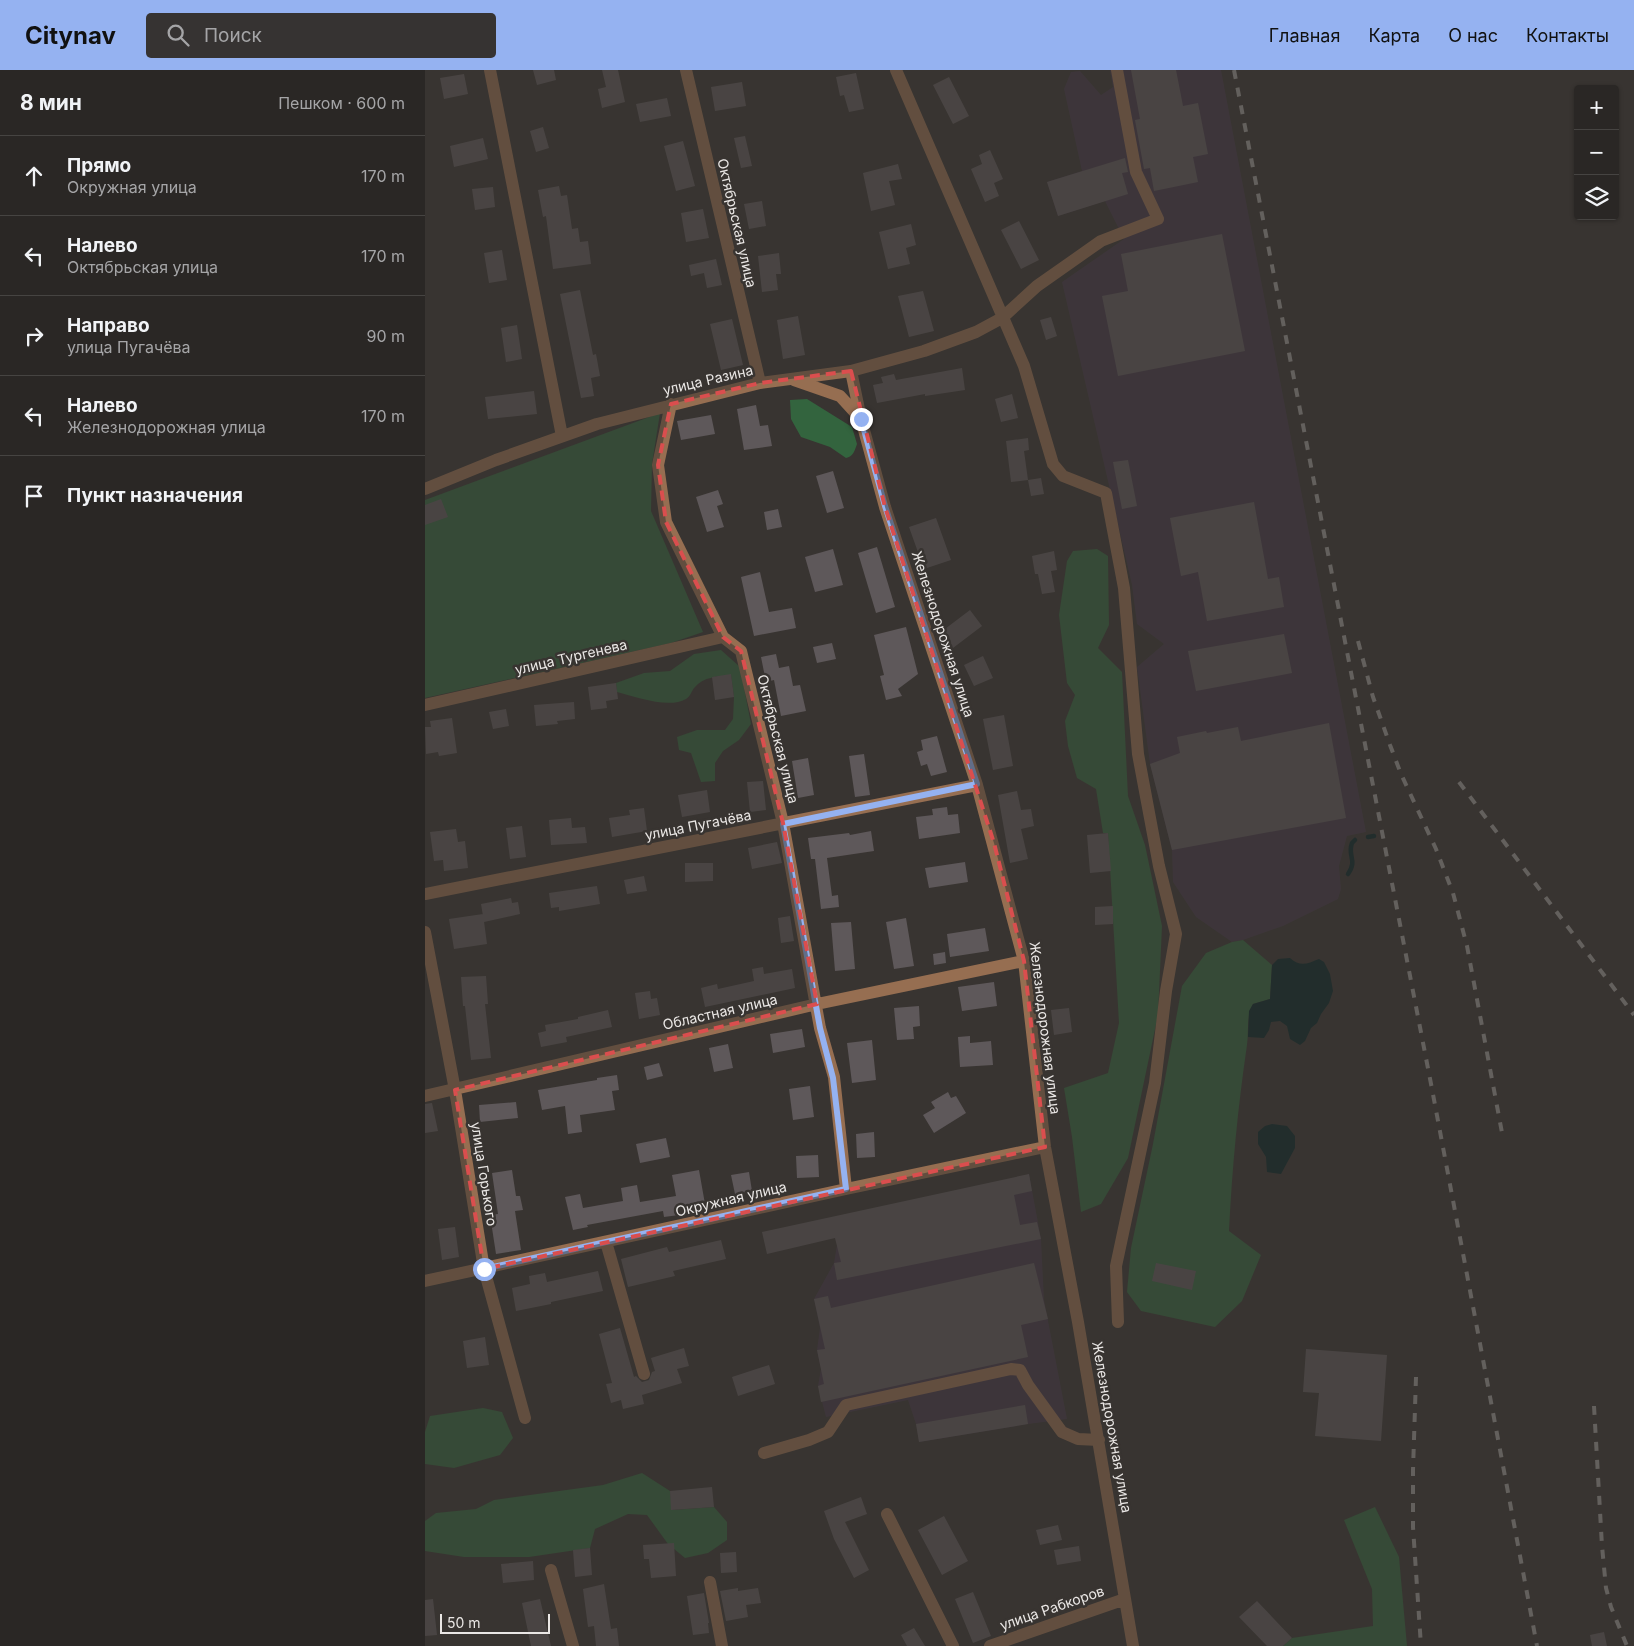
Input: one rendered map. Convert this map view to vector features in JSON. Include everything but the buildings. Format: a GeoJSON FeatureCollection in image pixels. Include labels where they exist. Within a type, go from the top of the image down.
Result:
{"type":"FeatureCollection","features":[{"type":"Feature","properties":{"kind":"street"},"geometry":{"type":"LineString","coordinates":[[490,70],[562,436]]}},
{"type":"Feature","properties":{"kind":"street","name":"Октябрьская улица"},"geometry":{"type":"LineString","coordinates":[[686,70],[760,383]]}},
{"type":"Feature","properties":{"kind":"street"},"geometry":{"type":"LineString","coordinates":[[895,70],[1024,366],[1053,464],[1063,476],[1106,493],[1123,588],[1138,754],[1159,866],[1176,934],[1166,991],[1155,1083],[1116,1266],[1119,1322]]}},
{"type":"Feature","properties":{"kind":"street","name":"улица Разина"},"geometry":{"type":"LineString","coordinates":[[425,489],[496,460],[597,424],[760,383],[851,371],[924,351],[976,332],[1002,318],[1037,286],[1101,241],[1158,219],[1136,172],[1117,70]]}},
{"type":"Feature","properties":{"kind":"street","name":"Железнодорожная улица"},"geometry":{"type":"LineString","coordinates":[[851,371],[861,419],[885,506],[977,784],[994,843],[1023,961],[1045,1147],[1099,1440],[1133,1646]]}},
{"type":"Feature","properties":{"kind":"street"},"geometry":{"type":"LineString","coordinates":[[791,379],[840,396],[861,419]]}},
{"type":"Feature","properties":{"kind":"street","name":"Октябрьская улица"},"geometry":{"type":"LineString","coordinates":[[671,404],[657,465],[666,522],[723,637],[741,651],[783,824],[820,1028],[833,1078],[846,1189]]}},
{"type":"Feature","properties":{"kind":"street","name":"улица Тургенева"},"geometry":{"type":"LineString","coordinates":[[425,705],[723,637]]}},
{"type":"Feature","properties":{"kind":"street","name":"улица Пугачёва"},"geometry":{"type":"LineString","coordinates":[[425,894],[977,784]]}},
{"type":"Feature","properties":{"kind":"street","name":"улица Горького"},"geometry":{"type":"LineString","coordinates":[[425,932],[455,1090],[484,1269],[525,1418]]}},
{"type":"Feature","properties":{"kind":"street","name":"Областная улица"},"geometry":{"type":"LineString","coordinates":[[425,1096],[817,1004],[1023,961]]}},
{"type":"Feature","properties":{"kind":"street","name":"Окружная улица"},"geometry":{"type":"LineString","coordinates":[[425,1282],[1045,1147]]}},
{"type":"Feature","properties":{"kind":"street"},"geometry":{"type":"LineString","coordinates":[[606,1242],[644,1374]]}},
{"type":"Feature","properties":{"kind":"street"},"geometry":{"type":"LineString","coordinates":[[764,1453],[809,1440],[828,1432],[846,1405],[1011,1369],[1020,1370],[1028,1385],[1062,1432],[1078,1439],[1099,1440]]}},
{"type":"Feature","properties":{"kind":"street"},"geometry":{"type":"LineString","coordinates":[[887,1514],[953,1646]]}},
{"type":"Feature","properties":{"kind":"street"},"geometry":{"type":"LineString","coordinates":[[551,1570],[573,1646]]}},
{"type":"Feature","properties":{"kind":"street"},"geometry":{"type":"LineString","coordinates":[[711,1582],[722,1646]]}},
{"type":"Feature","properties":{"kind":"street","name":"улица Рабкоров"},"geometry":{"type":"LineString","coordinates":[[990,1646],[1125,1599]]}},
{"type":"Feature","properties":{"kind":"highlighted area"},"geometry":{"type":"Polygon","coordinates":[[[851,371],[885,507],[994,843],[1024,961],[1045,1147],[484,1269],[455,1090],[817,1004],[783,823],[741,651],[723,637],[666,522],[658,465],[671,404],[760,383],[851,371]]]}},
{"type":"Feature","properties":{"kind":"shaded area"},"geometry":{"type":"Polygon","coordinates":[[[1110,70],[1221,70],[1366,832],[1347,836],[1339,866],[1341,889],[1338,899],[1283,926],[1232,942],[1196,917],[1173,882],[1172,850],[1150,764],[1137,667],[1164,644],[1137,624],[1132,585],[1062,282],[1124,239],[1105,201],[1058,216],[1047,182],[1082,171],[1064,89],[1071,72],[1080,71],[1101,95],[1113,87],[1110,70]]]}},
{"type":"Feature","properties":{"kind":"shaded area"},"geometry":{"type":"Polygon","coordinates":[[[1029,1174],[1041,1239],[1044,1300],[1067,1419],[919,1442],[916,1424],[908,1400],[826,1417],[818,1386],[821,1369],[817,1350],[820,1328],[814,1299],[834,1263],[837,1245],[1029,1174]]]}},
{"type":"Feature","properties":{"kind":"green space"},"geometry":{"type":"Polygon","coordinates":[[[807,399],[852,427],[857,444],[850,456],[846,458],[830,447],[801,437],[791,419],[790,400],[807,399]]]}},
{"type":"Feature","properties":{"kind":"green space"},"geometry":{"type":"Polygon","coordinates":[[[660,413],[652,464],[651,511],[703,632],[671,643],[425,698],[425,500],[660,413]]]}},
{"type":"Feature","properties":{"kind":"green space"},"geometry":{"type":"Polygon","coordinates":[[[1097,549],[1108,556],[1109,625],[1098,648],[1122,672],[1128,796],[1145,845],[1162,926],[1158,1015],[1128,1158],[1101,1204],[1081,1212],[1064,1088],[1108,1073],[1119,1023],[1108,833],[1103,833],[1096,789],[1077,778],[1068,746],[1065,721],[1075,695],[1067,683],[1059,615],[1067,561],[1073,551],[1097,549]]]}},
{"type":"Feature","properties":{"kind":"green space"},"geometry":{"type":"Polygon","coordinates":[[[721,650],[740,667],[751,724],[739,740],[723,751],[715,763],[715,781],[701,782],[691,753],[679,750],[677,737],[697,730],[725,730],[733,719],[734,697],[731,675],[702,681],[686,699],[671,703],[652,701],[617,692],[616,683],[644,673],[670,671],[694,654],[721,650]]]}},
{"type":"Feature","properties":{"kind":"green space"},"geometry":{"type":"Polygon","coordinates":[[[1243,940],[1272,965],[1270,999],[1253,1004],[1249,1019],[1236,1137],[1229,1231],[1261,1255],[1242,1301],[1215,1327],[1141,1311],[1127,1292],[1131,1248],[1153,1144],[1182,986],[1206,953],[1232,942],[1243,940]]]}},
{"type":"Feature","properties":{"kind":"green space"},"geometry":{"type":"Polygon","coordinates":[[[483,1408],[502,1412],[513,1438],[500,1455],[454,1468],[425,1464],[425,1432],[430,1416],[483,1408]]]}},
{"type":"Feature","properties":{"kind":"green space"},"geometry":{"type":"Polygon","coordinates":[[[642,1473],[670,1491],[672,1510],[714,1507],[727,1522],[727,1540],[708,1553],[685,1558],[668,1544],[647,1515],[628,1514],[595,1529],[590,1548],[529,1557],[464,1557],[425,1551],[425,1521],[436,1513],[476,1509],[494,1500],[603,1485],[642,1473]]]}},
{"type":"Feature","properties":{"kind":"green space"},"geometry":{"type":"Polygon","coordinates":[[[1375,1507],[1399,1557],[1407,1646],[1283,1646],[1292,1638],[1373,1626],[1372,1589],[1344,1520],[1375,1507]]]}},
{"type":"Feature","properties":{"kind":"water"},"geometry":{"type":"Polygon","coordinates":[[[1290,958],[1300,964],[1319,959],[1324,962],[1330,974],[1333,991],[1329,1003],[1317,1023],[1311,1028],[1305,1041],[1300,1045],[1290,1039],[1287,1026],[1280,1021],[1271,1022],[1264,1038],[1248,1037],[1249,1011],[1253,1004],[1270,999],[1272,965],[1278,959],[1290,958]]]}},
{"type":"Feature","properties":{"kind":"water"},"geometry":{"type":"Polygon","coordinates":[[[1272,1124],[1287,1126],[1295,1136],[1295,1148],[1281,1174],[1267,1172],[1266,1157],[1258,1144],[1258,1132],[1265,1126],[1272,1124]]]}},
{"type":"Feature","properties":{"kind":"waterway"},"geometry":{"type":"LineString","coordinates":[[1368,837],[1374,836]]}},
{"type":"Feature","properties":{"kind":"waterway"},"geometry":{"type":"LineString","coordinates":[[1348,874],[1352,865],[1351,847],[1355,840]]}},
{"type":"Feature","properties":{"kind":"railway"},"geometry":{"type":"LineString","coordinates":[[1234,70],[1432,1089],[1537,1646]]}},
{"type":"Feature","properties":{"kind":"railway"},"geometry":{"type":"LineString","coordinates":[[1358,641],[1373,697],[1390,745],[1401,774],[1436,849],[1453,893],[1467,946],[1503,1138]]}},
{"type":"Feature","properties":{"kind":"railway"},"geometry":{"type":"LineString","coordinates":[[1459,782],[1634,1015]]}},
{"type":"Feature","properties":{"kind":"railway"},"geometry":{"type":"LineString","coordinates":[[1416,1377],[1413,1527],[1421,1646]]}},
{"type":"Feature","properties":{"kind":"railway"},"geometry":{"type":"LineString","coordinates":[[1594,1406],[1606,1588],[1611,1607],[1627,1646]]}},
{"type":"Feature","properties":{"kind":"route"},"geometry":{"type":"LineString","coordinates":[[484,1269],[846,1189],[833,1078],[820,1028],[783,824],[977,784],[885,506],[861,419]]}}]}
